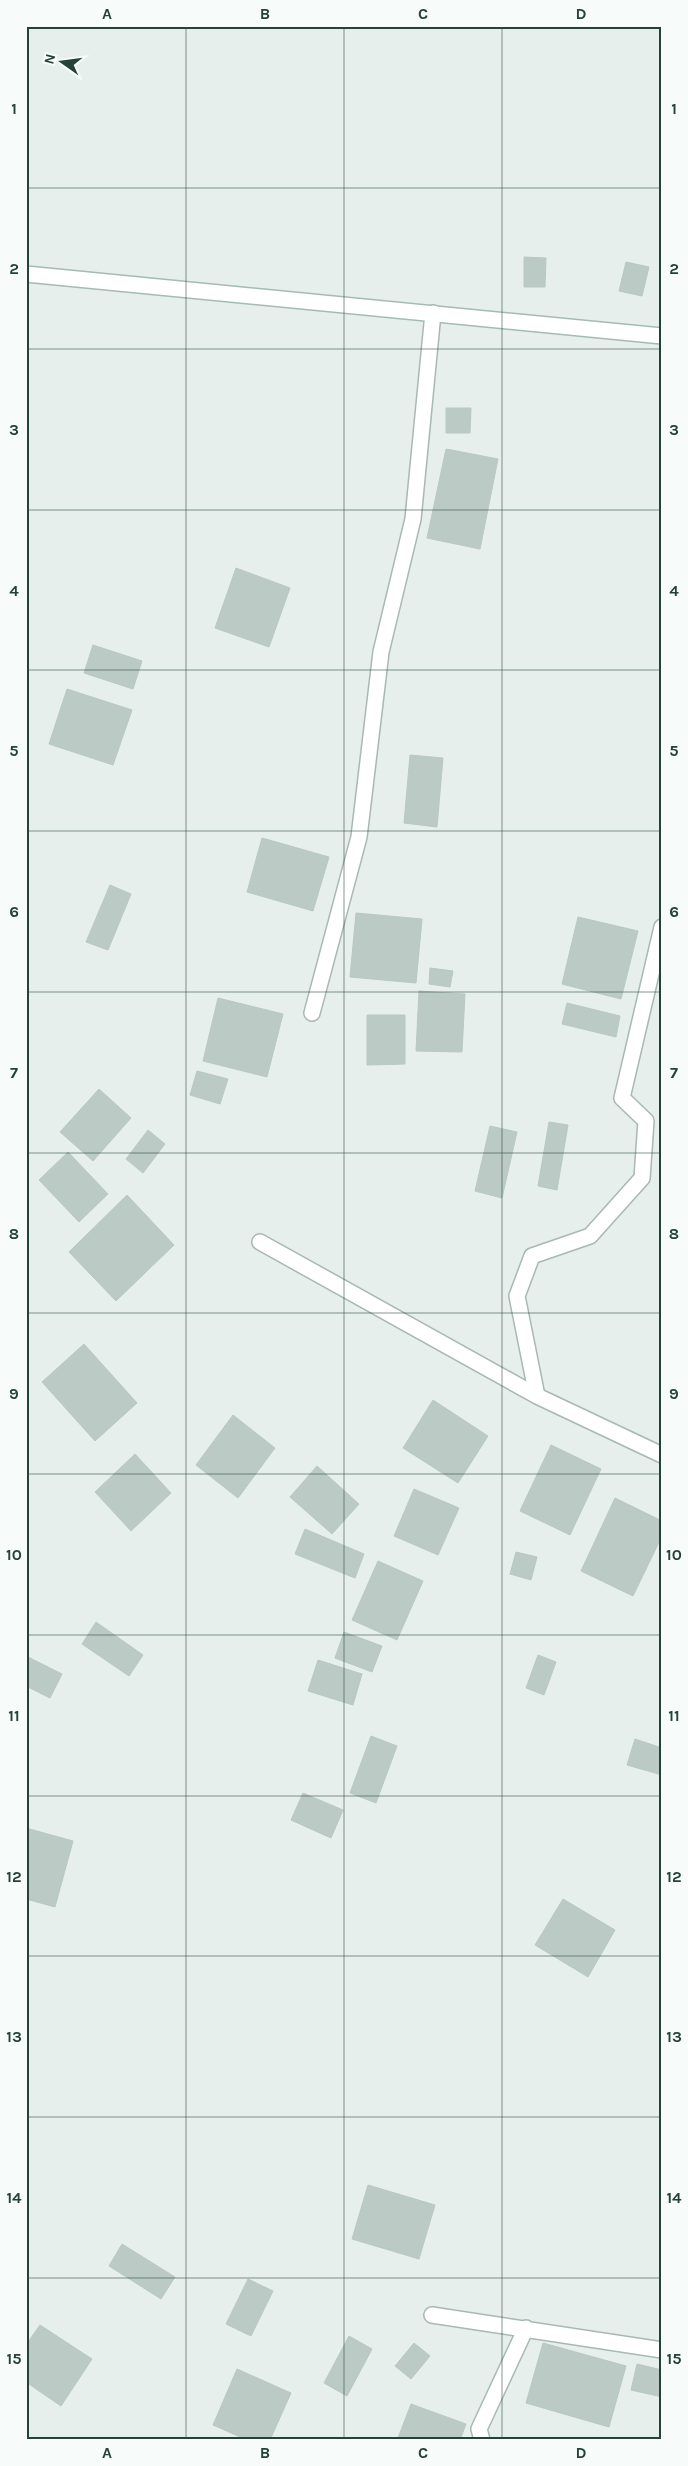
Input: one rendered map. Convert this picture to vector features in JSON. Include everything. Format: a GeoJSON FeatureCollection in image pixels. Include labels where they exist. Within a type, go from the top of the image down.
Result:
{"type":"FeatureCollection","features":[{"type":"Feature","properties":{"kind":"street"},"geometry":{"type":"LineString","coordinates":[[26,274],[662,336]]}},
{"type":"Feature","properties":{"kind":"street"},"geometry":{"type":"LineString","coordinates":[[312,1013],[358,837],[382,652],[413,519],[433,313]]}},
{"type":"Feature","properties":{"kind":"street"},"geometry":{"type":"LineString","coordinates":[[536,1396],[517,1296],[532,1256],[590,1236],[642,1178],[646,1121],[622,1098],[662,927]]}},
{"type":"Feature","properties":{"kind":"street"},"geometry":{"type":"LineString","coordinates":[[260,1242],[536,1396],[662,1455]]}},
{"type":"Feature","properties":{"kind":"street"},"geometry":{"type":"LineString","coordinates":[[432,2315],[662,2350]]}},
{"type":"Feature","properties":{"kind":"street"},"geometry":{"type":"LineString","coordinates":[[482,2440],[479,2429],[526,2328]]}},
{"type":"Feature","properties":{"kind":"building"},"geometry":{"type":"Polygon","coordinates":[[[524,257],[546,258],[545,287],[524,287],[524,257]]]}},
{"type":"Feature","properties":{"kind":"building"},"geometry":{"type":"Polygon","coordinates":[[[626,262],[649,267],[642,296],[619,291],[626,262]]]}},
{"type":"Feature","properties":{"kind":"building"},"geometry":{"type":"Polygon","coordinates":[[[446,408],[471,408],[470,433],[446,433],[446,408]]]}},
{"type":"Feature","properties":{"kind":"building"},"geometry":{"type":"Polygon","coordinates":[[[446,449],[498,459],[480,549],[427,538],[446,449]]]}},
{"type":"Feature","properties":{"kind":"building"},"geometry":{"type":"Polygon","coordinates":[[[236,568],[290,588],[269,647],[215,628],[236,568]]]}},
{"type":"Feature","properties":{"kind":"building"},"geometry":{"type":"Polygon","coordinates":[[[93,645],[142,661],[133,689],[84,673],[93,645]]]}},
{"type":"Feature","properties":{"kind":"building"},"geometry":{"type":"Polygon","coordinates":[[[67,689],[132,710],[113,765],[49,744],[67,689]]]}},
{"type":"Feature","properties":{"kind":"building"},"geometry":{"type":"Polygon","coordinates":[[[410,755],[443,758],[437,827],[404,823],[410,755]]]}},
{"type":"Feature","properties":{"kind":"building"},"geometry":{"type":"Polygon","coordinates":[[[262,838],[329,857],[313,911],[247,892],[262,838]]]}},
{"type":"Feature","properties":{"kind":"building"},"geometry":{"type":"Polygon","coordinates":[[[110,885],[131,894],[108,950],[86,942],[110,885]]]}},
{"type":"Feature","properties":{"kind":"building"},"geometry":{"type":"Polygon","coordinates":[[[356,913],[422,919],[416,983],[350,977],[356,913]]]}},
{"type":"Feature","properties":{"kind":"building"},"geometry":{"type":"Polygon","coordinates":[[[578,917],[638,931],[621,999],[562,984],[578,917]]]}},
{"type":"Feature","properties":{"kind":"building"},"geometry":{"type":"Polygon","coordinates":[[[430,968],[453,971],[450,987],[429,984],[430,968]]]}},
{"type":"Feature","properties":{"kind":"building"},"geometry":{"type":"Polygon","coordinates":[[[419,991],[465,994],[462,1052],[416,1051],[419,991]]]}},
{"type":"Feature","properties":{"kind":"building"},"geometry":{"type":"Polygon","coordinates":[[[218,998],[283,1014],[267,1077],[203,1061],[218,998]]]}},
{"type":"Feature","properties":{"kind":"building"},"geometry":{"type":"Polygon","coordinates":[[[567,1003],[620,1016],[616,1037],[562,1024],[567,1003]]]}},
{"type":"Feature","properties":{"kind":"building"},"geometry":{"type":"Polygon","coordinates":[[[367,1015],[405,1015],[405,1064],[367,1065],[367,1015]]]}},
{"type":"Feature","properties":{"kind":"building"},"geometry":{"type":"Polygon","coordinates":[[[197,1071],[228,1079],[220,1104],[190,1095],[197,1071]]]}},
{"type":"Feature","properties":{"kind":"building"},"geometry":{"type":"Polygon","coordinates":[[[99,1089],[131,1118],[93,1161],[60,1132],[99,1089]]]}},
{"type":"Feature","properties":{"kind":"building"},"geometry":{"type":"Polygon","coordinates":[[[549,1122],[568,1125],[557,1190],[538,1186],[549,1122]]]}},
{"type":"Feature","properties":{"kind":"building"},"geometry":{"type":"Polygon","coordinates":[[[490,1126],[517,1132],[502,1198],[475,1191],[490,1126]]]}},
{"type":"Feature","properties":{"kind":"building"},"geometry":{"type":"Polygon","coordinates":[[[148,1130],[165,1144],[143,1173],[126,1159],[148,1130]]]}},
{"type":"Feature","properties":{"kind":"building"},"geometry":{"type":"Polygon","coordinates":[[[68,1152],[108,1194],[79,1222],[39,1180],[68,1152]]]}},
{"type":"Feature","properties":{"kind":"building"},"geometry":{"type":"Polygon","coordinates":[[[127,1195],[174,1245],[116,1301],[69,1252],[127,1195]]]}},
{"type":"Feature","properties":{"kind":"building"},"geometry":{"type":"Polygon","coordinates":[[[84,1344],[137,1403],[95,1441],[42,1382],[84,1344]]]}},
{"type":"Feature","properties":{"kind":"building"},"geometry":{"type":"Polygon","coordinates":[[[433,1400],[488,1436],[458,1483],[403,1448],[433,1400]]]}},
{"type":"Feature","properties":{"kind":"building"},"geometry":{"type":"Polygon","coordinates":[[[233,1415],[275,1448],[238,1498],[196,1465],[233,1415]]]}},
{"type":"Feature","properties":{"kind":"building"},"geometry":{"type":"Polygon","coordinates":[[[551,1445],[601,1469],[570,1535],[520,1511],[551,1445]]]}},
{"type":"Feature","properties":{"kind":"building"},"geometry":{"type":"Polygon","coordinates":[[[135,1454],[171,1493],[131,1531],[95,1492],[135,1454]]]}},
{"type":"Feature","properties":{"kind":"building"},"geometry":{"type":"Polygon","coordinates":[[[317,1466],[359,1504],[332,1534],[290,1497],[317,1466]]]}},
{"type":"Feature","properties":{"kind":"building"},"geometry":{"type":"Polygon","coordinates":[[[414,1489],[459,1508],[438,1555],[394,1536],[414,1489]]]}},
{"type":"Feature","properties":{"kind":"building"},"geometry":{"type":"Polygon","coordinates":[[[615,1498],[662,1521],[662,1536],[633,1596],[581,1571],[615,1498]]]}},
{"type":"Feature","properties":{"kind":"building"},"geometry":{"type":"Polygon","coordinates":[[[305,1529],[364,1554],[355,1578],[295,1554],[305,1529]]]}},
{"type":"Feature","properties":{"kind":"building"},"geometry":{"type":"Polygon","coordinates":[[[516,1552],[537,1557],[531,1580],[510,1574],[516,1552]]]}},
{"type":"Feature","properties":{"kind":"building"},"geometry":{"type":"Polygon","coordinates":[[[378,1561],[423,1581],[397,1640],[352,1620],[378,1561]]]}},
{"type":"Feature","properties":{"kind":"building"},"geometry":{"type":"Polygon","coordinates":[[[96,1622],[143,1655],[129,1676],[82,1644],[96,1622]]]}},
{"type":"Feature","properties":{"kind":"building"},"geometry":{"type":"Polygon","coordinates":[[[344,1632],[382,1646],[372,1672],[335,1658],[344,1632]]]}},
{"type":"Feature","properties":{"kind":"building"},"geometry":{"type":"Polygon","coordinates":[[[538,1655],[556,1662],[544,1695],[526,1688],[538,1655]]]}},
{"type":"Feature","properties":{"kind":"building"},"geometry":{"type":"Polygon","coordinates":[[[26,1656],[62,1674],[50,1698],[26,1686],[26,1656]]]}},
{"type":"Feature","properties":{"kind":"building"},"geometry":{"type":"Polygon","coordinates":[[[318,1660],[362,1674],[353,1705],[308,1691],[318,1660]]]}},
{"type":"Feature","properties":{"kind":"building"},"geometry":{"type":"Polygon","coordinates":[[[371,1736],[397,1746],[376,1803],[350,1793],[371,1736]]]}},
{"type":"Feature","properties":{"kind":"building"},"geometry":{"type":"Polygon","coordinates":[[[635,1739],[662,1748],[662,1775],[627,1765],[635,1739]]]}},
{"type":"Feature","properties":{"kind":"building"},"geometry":{"type":"Polygon","coordinates":[[[303,1793],[343,1810],[331,1838],[291,1820],[303,1793]]]}},
{"type":"Feature","properties":{"kind":"building"},"geometry":{"type":"Polygon","coordinates":[[[26,1828],[73,1841],[55,1907],[26,1899],[26,1828]]]}},
{"type":"Feature","properties":{"kind":"building"},"geometry":{"type":"Polygon","coordinates":[[[563,1899],[615,1930],[588,1977],[535,1945],[563,1899]]]}},
{"type":"Feature","properties":{"kind":"building"},"geometry":{"type":"Polygon","coordinates":[[[368,2185],[435,2205],[419,2259],[352,2239],[368,2185]]]}},
{"type":"Feature","properties":{"kind":"building"},"geometry":{"type":"Polygon","coordinates":[[[122,2244],[175,2277],[161,2299],[109,2266],[122,2244]]]}},
{"type":"Feature","properties":{"kind":"building"},"geometry":{"type":"Polygon","coordinates":[[[248,2279],[273,2291],[251,2336],[226,2324],[248,2279]]]}},
{"type":"Feature","properties":{"kind":"building"},"geometry":{"type":"Polygon","coordinates":[[[40,2325],[92,2359],[61,2406],[26,2382],[26,2345],[40,2325]]]}},
{"type":"Feature","properties":{"kind":"building"},"geometry":{"type":"Polygon","coordinates":[[[349,2336],[372,2349],[347,2396],[324,2383],[349,2336]]]}},
{"type":"Feature","properties":{"kind":"building"},"geometry":{"type":"Polygon","coordinates":[[[414,2343],[430,2356],[411,2379],[395,2366],[414,2343]]]}},
{"type":"Feature","properties":{"kind":"building"},"geometry":{"type":"Polygon","coordinates":[[[543,2343],[626,2366],[609,2427],[526,2403],[543,2343]]]}},
{"type":"Feature","properties":{"kind":"building"},"geometry":{"type":"Polygon","coordinates":[[[637,2364],[662,2370],[662,2397],[631,2390],[637,2364]]]}},
{"type":"Feature","properties":{"kind":"building"},"geometry":{"type":"Polygon","coordinates":[[[237,2369],[291,2393],[270,2440],[247,2440],[213,2425],[237,2369]]]}},
{"type":"Feature","properties":{"kind":"building"},"geometry":{"type":"Polygon","coordinates":[[[411,2404],[466,2424],[460,2440],[398,2438],[411,2404]]]}}]}
